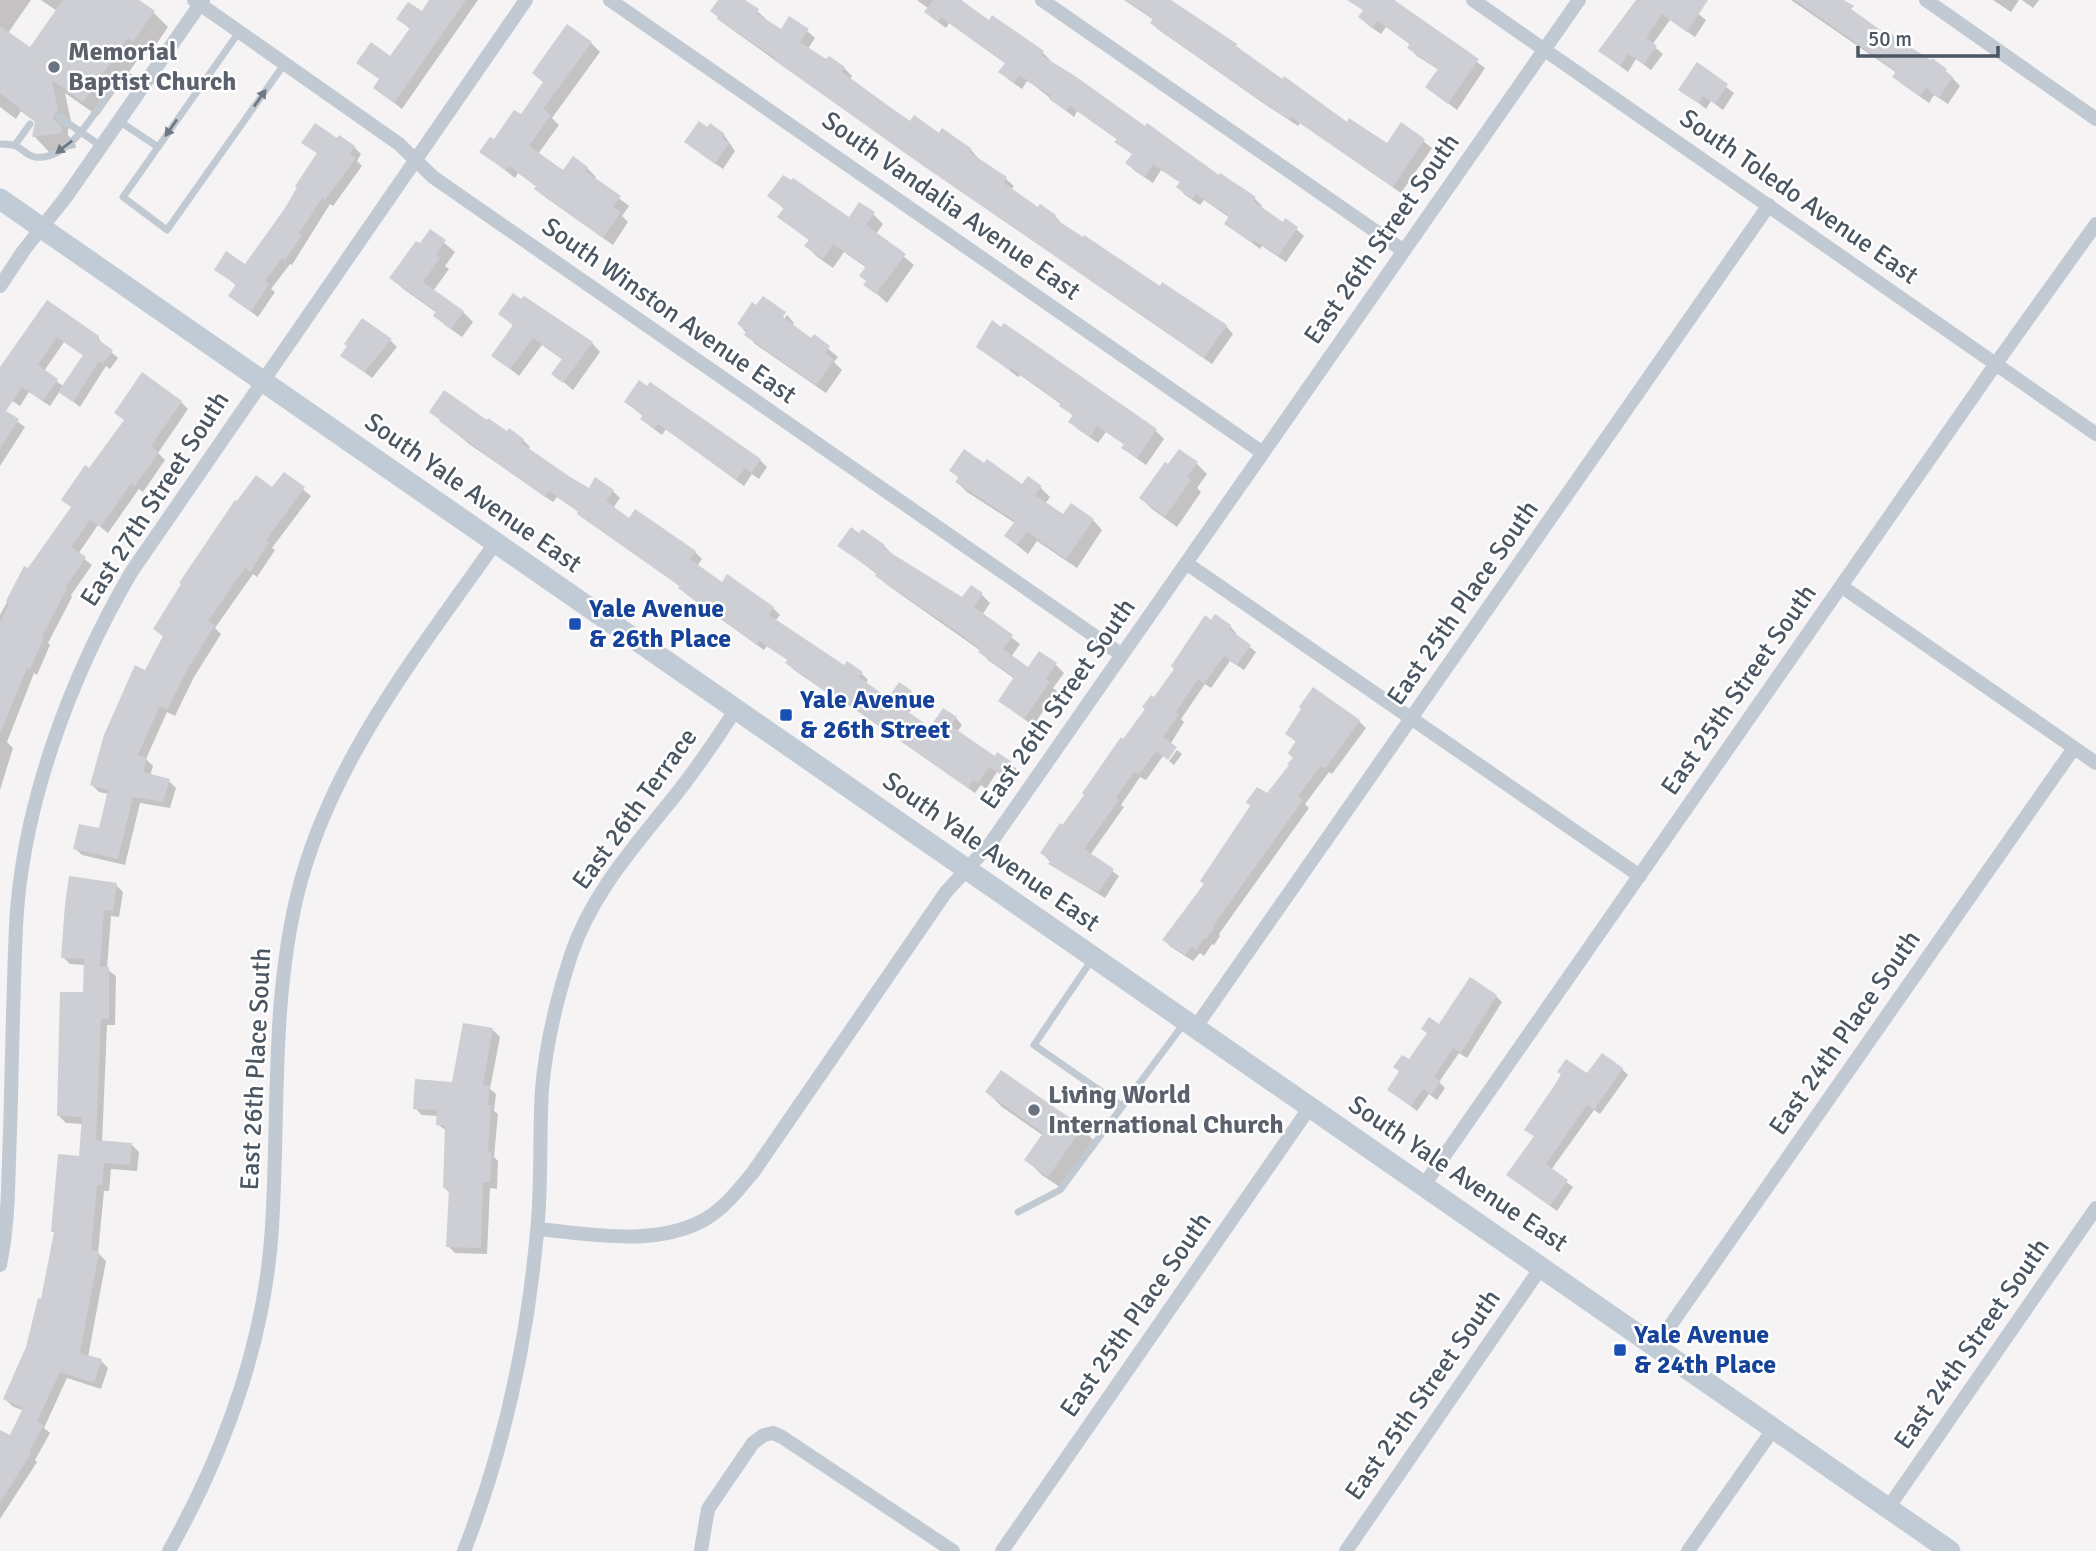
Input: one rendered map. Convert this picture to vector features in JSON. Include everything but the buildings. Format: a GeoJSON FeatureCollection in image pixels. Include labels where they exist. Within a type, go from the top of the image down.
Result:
{"type":"FeatureCollection","features":[{"type":"Feature","properties":{"kind":"main road","name":"South Yale Avenue East"},"geometry":{"type":"LineString","coordinates":[[0,199],[1950,1551]]}},
{"type":"Feature","properties":{"kind":"street","name":"East 27th Street South"},"geometry":{"type":"LineString","coordinates":[[0,1265],[7,1205],[16,923],[23,864],[48,759],[71,695],[109,609],[132,571],[527,0]]}},
{"type":"Feature","properties":{"kind":"street","name":"South Vandalia Avenue East"},"geometry":{"type":"LineString","coordinates":[[610,0],[1263,453]]}},
{"type":"Feature","properties":{"kind":"street"},"geometry":{"type":"LineString","coordinates":[[1042,0],[1404,251]]}},
{"type":"Feature","properties":{"kind":"street","name":"South Toledo Avenue East"},"geometry":{"type":"LineString","coordinates":[[1473,0],[2096,434]]}},
{"type":"Feature","properties":{"kind":"street","name":"East 26th Street South"},"geometry":{"type":"LineString","coordinates":[[538,1230],[652,1236],[680,1230],[706,1219],[731,1198],[754,1171],[943,897],[990,844],[1579,0]]}},
{"type":"Feature","properties":{"kind":"street"},"geometry":{"type":"LineString","coordinates":[[1926,0],[2096,119]]}},
{"type":"Feature","properties":{"kind":"street","name":"South Winston Avenue East"},"geometry":{"type":"LineString","coordinates":[[199,1],[399,144],[433,177],[1122,655]]}},
{"type":"Feature","properties":{"kind":"street"},"geometry":{"type":"LineString","coordinates":[[0,286],[101,147],[199,1]]}},
{"type":"Feature","properties":{"kind":"street","name":"East 25th Place South"},"geometry":{"type":"LineString","coordinates":[[1190,1025],[1412,719],[1769,205]]}},
{"type":"Feature","properties":{"kind":"street","name":"East 25th Street South"},"geometry":{"type":"LineString","coordinates":[[1424,1185],[2096,224]]}},
{"type":"Feature","properties":{"kind":"street","name":"East 26th Place South"},"geometry":{"type":"LineString","coordinates":[[169,1551],[211,1469],[234,1409],[256,1335],[266,1286],[272,1228],[280,997],[286,947],[312,843],[367,730],[496,542]]}},
{"type":"Feature","properties":{"kind":"street"},"geometry":{"type":"LineString","coordinates":[[1186,564],[1640,876]]}},
{"type":"Feature","properties":{"kind":"street"},"geometry":{"type":"LineString","coordinates":[[1841,586],[2096,764]]}},
{"type":"Feature","properties":{"kind":"street","name":"East 26th Terrace"},"geometry":{"type":"LineString","coordinates":[[538,1230],[542,1090],[546,1050],[572,953],[592,908],[612,874],[666,807],[736,709]]}},
{"type":"Feature","properties":{"kind":"street","name":"East 24th Place South"},"geometry":{"type":"LineString","coordinates":[[1656,1346],[2074,748]]}},
{"type":"Feature","properties":{"kind":"street","name":"East 25th Place South"},"geometry":{"type":"LineString","coordinates":[[1002,1551],[1310,1107]]}},
{"type":"Feature","properties":{"kind":"street","name":"East 24th Street South"},"geometry":{"type":"LineString","coordinates":[[1888,1508],[2096,1208]]}},
{"type":"Feature","properties":{"kind":"street"},"geometry":{"type":"LineString","coordinates":[[464,1551],[483,1503],[504,1434],[520,1362],[538,1230]]}},
{"type":"Feature","properties":{"kind":"street","name":"East 25th Street South"},"geometry":{"type":"LineString","coordinates":[[1346,1551],[1542,1266]]}},
{"type":"Feature","properties":{"kind":"street"},"geometry":{"type":"LineString","coordinates":[[1688,1551],[1774,1427]]}},
{"type":"Feature","properties":{"kind":"street"},"geometry":{"type":"LineString","coordinates":[[701,1550],[708,1509],[753,1443],[764,1434],[773,1433],[953,1551]]}},
{"type":"Feature","properties":{"kind":"lane"},"geometry":{"type":"LineString","coordinates":[[239,32],[123,197],[167,230],[285,63]]}},
{"type":"Feature","properties":{"kind":"lane"},"geometry":{"type":"LineString","coordinates":[[0,144],[15,145],[32,157],[48,158],[65,150],[81,132],[118,78],[126,75],[143,86]]}},
{"type":"Feature","properties":{"kind":"lane"},"geometry":{"type":"LineString","coordinates":[[59,117],[101,147]]}},
{"type":"Feature","properties":{"kind":"lane"},"geometry":{"type":"LineString","coordinates":[[119,121],[158,147]]}},
{"type":"Feature","properties":{"kind":"lane"},"geometry":{"type":"LineString","coordinates":[[15,145],[30,124]]}},
{"type":"Feature","properties":{"kind":"lane"},"geometry":{"type":"LineString","coordinates":[[1093,957],[1034,1045],[1122,1106]]}},
{"type":"Feature","properties":{"kind":"lane"},"geometry":{"type":"LineString","coordinates":[[1018,1212],[1060,1190],[1122,1106],[1190,1025]]}},
{"type":"Feature","properties":{"kind":"place","name":"Memorial Baptist Church"},"geometry":{"type":"Point","coordinates":[54,67]}},
{"type":"Feature","properties":{"kind":"place","name":"Yale Avenue & 26th Place"},"geometry":{"type":"Point","coordinates":[575,624]}},
{"type":"Feature","properties":{"kind":"place","name":"Yale Avenue & 26th Street"},"geometry":{"type":"Point","coordinates":[786,715]}},
{"type":"Feature","properties":{"kind":"place","name":"Living World International Church"},"geometry":{"type":"Point","coordinates":[1034,1110]}},
{"type":"Feature","properties":{"kind":"place","name":"Yale Avenue & 24th Place"},"geometry":{"type":"Point","coordinates":[1620,1350]}}]}
